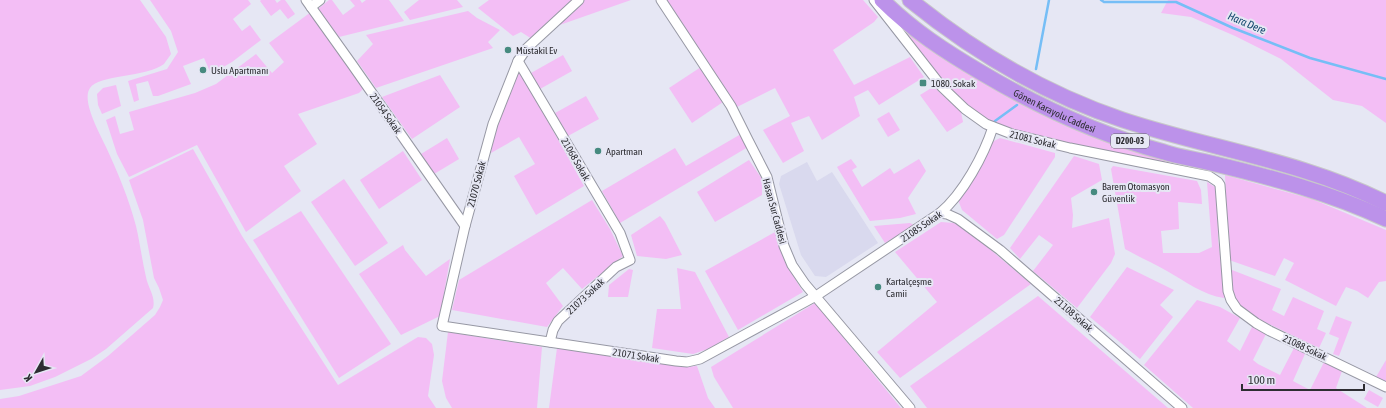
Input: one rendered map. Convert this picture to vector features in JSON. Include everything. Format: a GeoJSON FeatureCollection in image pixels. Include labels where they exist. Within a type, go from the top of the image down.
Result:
{"type":"FeatureCollection","features":[{"type":"Feature","properties":{"kind":"highway","name":"Gönen Karayolu Caddesi"},"geometry":{"type":"LineString","coordinates":[[882,0],[896,14],[929,41],[1011,90],[1079,123],[1164,152],[1304,188],[1363,208],[1386,219]]}},
{"type":"Feature","properties":{"kind":"highway","name":"Gönen Karayolu Caddesi"},"geometry":{"type":"LineString","coordinates":[[910,0],[939,23],[974,47],[1012,71],[1049,90],[1122,120],[1301,169],[1386,203]]}},
{"type":"Feature","properties":{"kind":"street"},"geometry":{"type":"LineString","coordinates":[[309,3],[320,0]]}},
{"type":"Feature","properties":{"kind":"street","name":"21070 Sokak"},"geometry":{"type":"LineString","coordinates":[[442,326],[465,226],[493,124],[518,61],[527,48],[579,0]]}},
{"type":"Feature","properties":{"kind":"street","name":"Hasan Sur Caddesi"},"geometry":{"type":"LineString","coordinates":[[661,0],[731,106],[767,177],[784,246],[792,265],[805,284],[910,408]]}},
{"type":"Feature","properties":{"kind":"street","name":"21081 Sokak"},"geometry":{"type":"LineString","coordinates":[[874,0],[942,87],[965,109],[986,124],[1012,134],[1070,148],[1209,176],[1218,182],[1220,185],[1228,291],[1231,300]]}},
{"type":"Feature","properties":{"kind":"street","name":"21054 Sokak"},"geometry":{"type":"LineString","coordinates":[[309,3],[465,226]]}},
{"type":"Feature","properties":{"kind":"street","name":"21068 Sokak"},"geometry":{"type":"LineString","coordinates":[[518,61],[620,233],[630,260]]}},
{"type":"Feature","properties":{"kind":"street","name":"21085 Sokak"},"geometry":{"type":"LineString","coordinates":[[816,296],[940,213],[952,202],[982,157],[994,127]]}},
{"type":"Feature","properties":{"kind":"street","name":"21108 Sokak"},"geometry":{"type":"LineString","coordinates":[[952,202],[964,223]]}},
{"type":"Feature","properties":{"kind":"street","name":"21108 Sokak"},"geometry":{"type":"LineString","coordinates":[[940,213],[947,214],[964,223],[1005,255],[1182,408]]}},
{"type":"Feature","properties":{"kind":"street","name":"21073 Sokak"},"geometry":{"type":"LineString","coordinates":[[550,342],[553,330],[558,321],[616,268],[630,260]]}},
{"type":"Feature","properties":{"kind":"street","name":"21071 Sokak"},"geometry":{"type":"LineString","coordinates":[[442,326],[687,362],[706,356],[816,296]]}},
{"type":"Feature","properties":{"kind":"street","name":"21088 Sokak"},"geometry":{"type":"LineString","coordinates":[[1231,300],[1236,309],[1256,323],[1386,387]]}},
{"type":"Feature","properties":{"kind":"shaded area"},"geometry":{"type":"Polygon","coordinates":[[[0,0],[140,0],[166,37],[171,54],[164,64],[156,68],[112,78],[95,84],[90,88],[88,94],[92,118],[127,196],[137,232],[147,281],[153,296],[153,308],[106,349],[91,359],[55,377],[30,386],[0,390],[0,0]]]}},
{"type":"Feature","properties":{"kind":"shaded area"},"geometry":{"type":"Polygon","coordinates":[[[150,0],[248,0],[251,4],[233,19],[242,31],[250,25],[261,40],[232,62],[211,74],[204,58],[183,66],[191,84],[158,96],[153,96],[148,81],[136,84],[139,100],[134,102],[128,81],[167,69],[178,52],[171,31],[150,0]]]}},
{"type":"Feature","properties":{"kind":"shaded area"},"geometry":{"type":"Polygon","coordinates":[[[275,0],[277,3],[281,0],[285,0],[295,14],[288,19],[280,9],[271,16],[260,1],[275,0]]]}},
{"type":"Feature","properties":{"kind":"shaded area"},"geometry":{"type":"Polygon","coordinates":[[[329,0],[332,0],[343,15],[355,6],[350,0],[360,0],[362,3],[366,0],[389,0],[404,21],[339,37],[318,9],[329,0]]]}},
{"type":"Feature","properties":{"kind":"shaded area"},"geometry":{"type":"Polygon","coordinates":[[[419,0],[457,0],[463,7],[410,20],[404,12],[419,0]]]}},
{"type":"Feature","properties":{"kind":"shaded area"},"geometry":{"type":"Polygon","coordinates":[[[489,0],[576,0],[532,39],[521,32],[513,36],[478,8],[489,0]]]}},
{"type":"Feature","properties":{"kind":"shaded area"},"geometry":{"type":"Polygon","coordinates":[[[583,0],[631,0],[554,27],[583,0]]]}},
{"type":"Feature","properties":{"kind":"shaded area"},"geometry":{"type":"Polygon","coordinates":[[[666,0],[863,0],[878,17],[874,22],[833,50],[854,85],[910,57],[924,77],[879,105],[868,90],[854,97],[860,116],[822,140],[809,116],[791,123],[804,151],[783,163],[763,130],[790,116],[775,88],[737,107],[666,0]]]}},
{"type":"Feature","properties":{"kind":"shaded area"},"geometry":{"type":"Polygon","coordinates":[[[1168,0],[1386,0],[1386,123],[1362,106],[1333,100],[1281,59],[1235,36],[1191,17],[1161,13],[1168,0]]]}},
{"type":"Feature","properties":{"kind":"shaded area"},"geometry":{"type":"Polygon","coordinates":[[[468,11],[477,18],[500,30],[488,42],[493,48],[376,88],[357,61],[373,44],[366,35],[468,11]]]}},
{"type":"Feature","properties":{"kind":"shaded area"},"geometry":{"type":"Polygon","coordinates":[[[311,12],[363,89],[359,93],[298,114],[317,144],[284,166],[301,191],[246,232],[197,145],[129,177],[117,154],[106,120],[115,116],[120,134],[134,130],[129,112],[195,93],[216,84],[256,54],[272,73],[284,62],[269,43],[311,12]]]}},
{"type":"Feature","properties":{"kind":"shaded area"},"geometry":{"type":"Polygon","coordinates":[[[893,17],[956,66],[1003,94],[1075,128],[1174,162],[1174,166],[1081,146],[997,125],[968,107],[935,73],[893,17]]]}},
{"type":"Feature","properties":{"kind":"shaded area"},"geometry":{"type":"Polygon","coordinates":[[[563,55],[572,71],[540,89],[531,73],[563,55]]]}},
{"type":"Feature","properties":{"kind":"shaded area"},"geometry":{"type":"Polygon","coordinates":[[[701,67],[723,102],[692,123],[669,88],[701,67]]]}},
{"type":"Feature","properties":{"kind":"shaded area"},"geometry":{"type":"Polygon","coordinates":[[[518,73],[522,75],[584,186],[536,215],[514,176],[535,164],[519,137],[491,153],[495,131],[518,73]]]}},
{"type":"Feature","properties":{"kind":"shaded area"},"geometry":{"type":"Polygon","coordinates":[[[440,75],[460,107],[412,139],[382,97],[440,75]]]}},
{"type":"Feature","properties":{"kind":"shaded area"},"geometry":{"type":"Polygon","coordinates":[[[116,85],[121,106],[102,114],[98,105],[97,94],[103,88],[116,85]]]}},
{"type":"Feature","properties":{"kind":"shaded area"},"geometry":{"type":"Polygon","coordinates":[[[933,87],[961,112],[963,122],[947,132],[920,95],[933,87]]]}},
{"type":"Feature","properties":{"kind":"shaded area"},"geometry":{"type":"Polygon","coordinates":[[[586,96],[599,119],[568,136],[555,113],[586,96]]]}},
{"type":"Feature","properties":{"kind":"shaded area"},"geometry":{"type":"Polygon","coordinates":[[[889,112],[900,130],[888,137],[877,119],[889,112]]]}},
{"type":"Feature","properties":{"kind":"shaded area"},"geometry":{"type":"Polygon","coordinates":[[[741,134],[748,147],[620,223],[602,191],[675,148],[686,166],[741,134]]]}},
{"type":"Feature","properties":{"kind":"shaded area"},"geometry":{"type":"Polygon","coordinates":[[[447,138],[459,159],[434,174],[421,154],[447,138]]]}},
{"type":"Feature","properties":{"kind":"shaded area"},"geometry":{"type":"Polygon","coordinates":[[[1000,138],[1055,153],[1055,157],[1004,235],[997,239],[962,210],[958,200],[992,142],[1000,138]]]}},
{"type":"Feature","properties":{"kind":"shaded area"},"geometry":{"type":"Polygon","coordinates":[[[193,149],[242,236],[338,385],[418,337],[426,338],[432,344],[434,355],[428,396],[436,408],[0,408],[0,399],[19,396],[81,376],[108,356],[155,315],[163,300],[154,278],[143,220],[129,180],[193,149]]]}},
{"type":"Feature","properties":{"kind":"shaded area"},"geometry":{"type":"Polygon","coordinates":[[[403,151],[422,180],[379,209],[360,180],[403,151]]]}},
{"type":"Feature","properties":{"kind":"shaded area"},"geometry":{"type":"Polygon","coordinates":[[[1074,156],[1099,164],[1102,180],[1071,198],[1073,215],[1072,228],[1109,218],[1115,254],[1111,263],[1077,308],[1033,271],[1053,245],[1039,235],[1020,259],[1010,248],[1074,156]]]}},
{"type":"Feature","properties":{"kind":"shaded area"},"geometry":{"type":"Polygon","coordinates":[[[851,159],[857,167],[852,170],[862,187],[890,168],[894,174],[919,159],[926,171],[908,198],[916,214],[900,218],[870,221],[837,167],[851,159]]]}},
{"type":"Feature","properties":{"kind":"shaded area"},"geometry":{"type":"Polygon","coordinates":[[[749,160],[762,179],[762,195],[715,222],[697,192],[749,160]]]}},
{"type":"Feature","properties":{"kind":"shaded area"},"geometry":{"type":"Polygon","coordinates":[[[807,162],[817,181],[832,172],[878,243],[826,277],[815,276],[801,255],[779,184],[781,176],[807,162]]]}},
{"type":"Feature","properties":{"kind":"shaded area"},"geometry":{"type":"Polygon","coordinates":[[[1113,166],[1197,181],[1201,190],[1202,204],[1178,202],[1179,229],[1161,231],[1163,253],[1199,253],[1212,247],[1207,182],[1215,187],[1217,191],[1218,239],[1225,294],[1224,298],[1201,291],[1162,268],[1125,249],[1111,169],[1113,166]]]}},
{"type":"Feature","properties":{"kind":"shaded area"},"geometry":{"type":"Polygon","coordinates":[[[1225,175],[1312,199],[1386,230],[1386,281],[1379,282],[1368,298],[1357,291],[1346,287],[1336,306],[1285,280],[1294,263],[1284,258],[1275,276],[1229,260],[1225,175]]]}},
{"type":"Feature","properties":{"kind":"shaded area"},"geometry":{"type":"Polygon","coordinates":[[[344,179],[388,243],[355,266],[311,202],[344,179]]]}},
{"type":"Feature","properties":{"kind":"shaded area"},"geometry":{"type":"Polygon","coordinates":[[[592,200],[610,229],[623,256],[582,289],[563,268],[546,283],[563,306],[547,327],[452,310],[459,280],[592,200]]]}},
{"type":"Feature","properties":{"kind":"shaded area"},"geometry":{"type":"Polygon","coordinates":[[[301,211],[391,344],[339,378],[253,240],[301,211]]]}},
{"type":"Feature","properties":{"kind":"shaded area"},"geometry":{"type":"Polygon","coordinates":[[[660,216],[665,222],[682,255],[666,259],[637,256],[631,235],[660,216]]]}},
{"type":"Feature","properties":{"kind":"shaded area"},"geometry":{"type":"Polygon","coordinates":[[[941,222],[954,223],[967,230],[1031,284],[900,378],[877,352],[937,302],[895,252],[941,222]]]}},
{"type":"Feature","properties":{"kind":"shaded area"},"geometry":{"type":"Polygon","coordinates":[[[910,223],[914,225],[885,243],[874,226],[910,223]]]}},
{"type":"Feature","properties":{"kind":"shaded area"},"geometry":{"type":"Polygon","coordinates":[[[775,232],[792,274],[803,292],[738,330],[705,271],[775,232]]]}},
{"type":"Feature","properties":{"kind":"shaded area"},"geometry":{"type":"Polygon","coordinates":[[[403,245],[405,250],[426,276],[450,259],[440,316],[401,335],[359,274],[403,245]]]}},
{"type":"Feature","properties":{"kind":"shaded area"},"geometry":{"type":"Polygon","coordinates":[[[1127,267],[1174,290],[1160,305],[1173,317],[1140,359],[1090,317],[1127,267]]]}},
{"type":"Feature","properties":{"kind":"shaded area"},"geometry":{"type":"Polygon","coordinates":[[[677,268],[695,272],[729,337],[708,349],[693,354],[652,348],[657,309],[681,309],[677,268]]]}},
{"type":"Feature","properties":{"kind":"shaded area"},"geometry":{"type":"Polygon","coordinates":[[[629,269],[633,270],[628,297],[608,297],[609,285],[629,269]]]}},
{"type":"Feature","properties":{"kind":"shaded area"},"geometry":{"type":"Polygon","coordinates":[[[1232,270],[1281,289],[1272,310],[1284,316],[1293,297],[1324,311],[1317,329],[1326,333],[1319,348],[1248,314],[1242,309],[1235,301],[1233,296],[1229,273],[1232,270]]]}},
{"type":"Feature","properties":{"kind":"shaded area"},"geometry":{"type":"Polygon","coordinates":[[[1038,296],[1168,408],[927,408],[910,386],[1038,296]]]}},
{"type":"Feature","properties":{"kind":"shaded area"},"geometry":{"type":"Polygon","coordinates":[[[1197,300],[1220,307],[1240,318],[1227,341],[1240,351],[1252,327],[1266,334],[1253,360],[1258,364],[1280,375],[1294,348],[1305,354],[1293,381],[1310,390],[1324,362],[1342,371],[1336,388],[1367,408],[1193,408],[1144,365],[1197,300]]]}},
{"type":"Feature","properties":{"kind":"shaded area"},"geometry":{"type":"Polygon","coordinates":[[[815,303],[901,408],[733,408],[714,377],[711,367],[815,303]]]}},
{"type":"Feature","properties":{"kind":"shaded area"},"geometry":{"type":"Polygon","coordinates":[[[1336,316],[1352,322],[1339,356],[1333,354],[1339,338],[1329,334],[1336,316]]]}},
{"type":"Feature","properties":{"kind":"shaded area"},"geometry":{"type":"Polygon","coordinates":[[[448,332],[542,347],[537,408],[452,408],[446,398],[442,381],[448,332]]]}},
{"type":"Feature","properties":{"kind":"shaded area"},"geometry":{"type":"Polygon","coordinates":[[[557,348],[685,367],[697,366],[708,398],[715,408],[549,408],[557,348]]]}},
{"type":"Feature","properties":{"kind":"shaded area"},"geometry":{"type":"Polygon","coordinates":[[[1386,360],[1386,382],[1376,377],[1386,360]]]}},
{"type":"Feature","properties":{"kind":"shaded area"},"geometry":{"type":"Polygon","coordinates":[[[1369,390],[1383,398],[1378,407],[1364,399],[1369,390]]]}},
{"type":"Feature","properties":{"kind":"waterway"},"geometry":{"type":"LineString","coordinates":[[1036,69],[1049,0]]}},
{"type":"Feature","properties":{"kind":"waterway","name":"Hara Dere"},"geometry":{"type":"LineString","coordinates":[[1101,0],[1104,2],[1176,2],[1233,28],[1310,58],[1386,79]]}},
{"type":"Feature","properties":{"kind":"waterway"},"geometry":{"type":"LineString","coordinates":[[995,121],[1017,105]]}},
{"type":"Feature","properties":{"kind":"place","name":"Müstakil Ev"},"geometry":{"type":"Point","coordinates":[508,50]}},
{"type":"Feature","properties":{"kind":"place","name":"Uslu Apartmanı"},"geometry":{"type":"Point","coordinates":[203,70]}},
{"type":"Feature","properties":{"kind":"place","name":"1080. Sokak"},"geometry":{"type":"Point","coordinates":[923,83]}},
{"type":"Feature","properties":{"kind":"place","name":"Apartman"},"geometry":{"type":"Point","coordinates":[598,151]}},
{"type":"Feature","properties":{"kind":"place","name":"Barem Otomasyon Güvenlik"},"geometry":{"type":"Point","coordinates":[1094,192]}},
{"type":"Feature","properties":{"kind":"place","name":"Kartalçeşme Camii"},"geometry":{"type":"Point","coordinates":[878,287]}}]}
